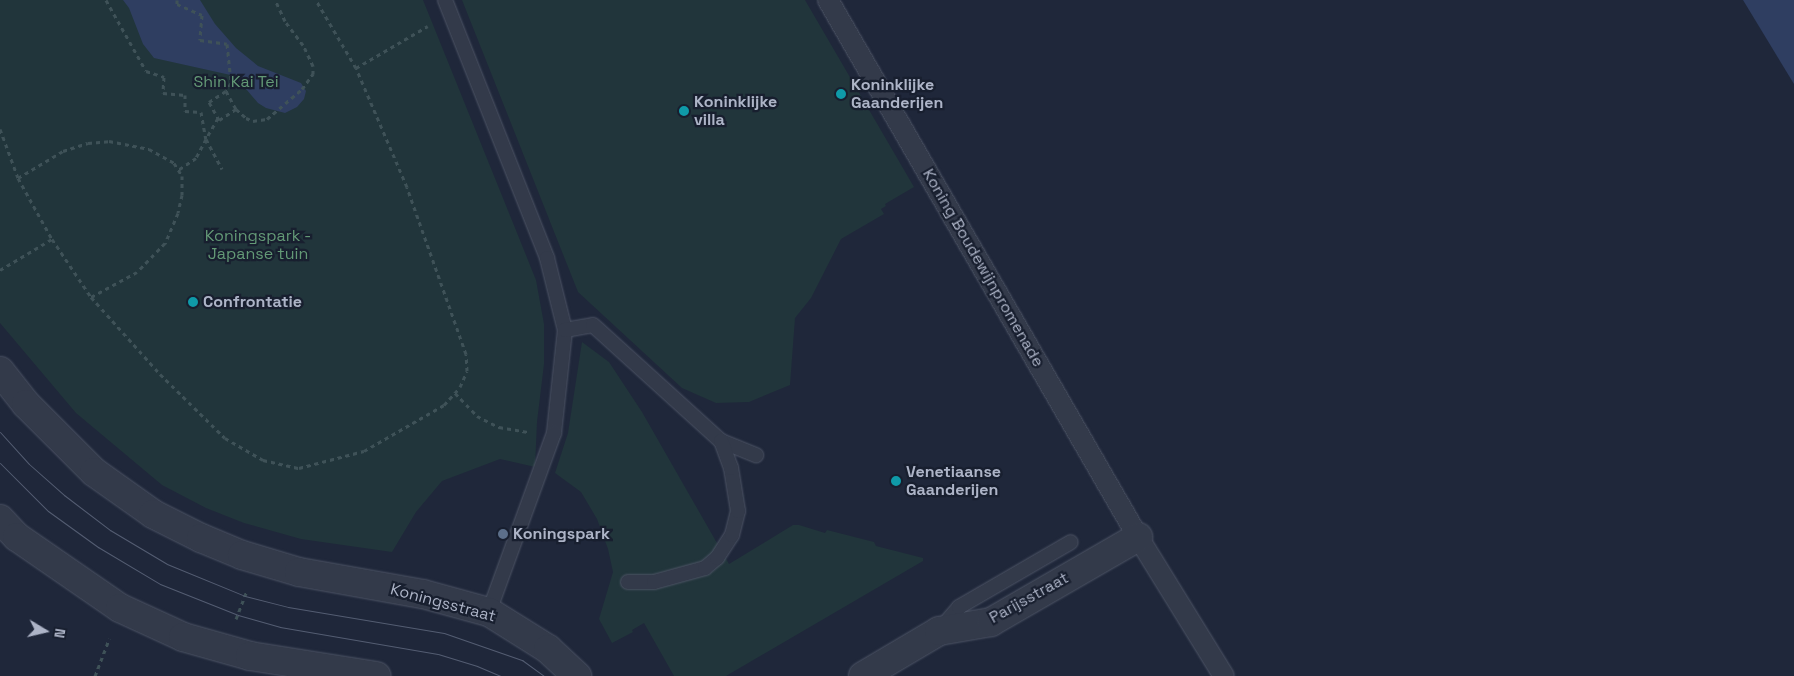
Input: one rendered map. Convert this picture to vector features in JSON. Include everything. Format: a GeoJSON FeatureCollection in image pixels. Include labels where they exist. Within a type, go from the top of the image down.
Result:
{"type":"FeatureCollection","features":[{"type":"Feature","properties":{"kind":"street","name":"Koning Boudewijnpromenade"},"geometry":{"type":"LineString","coordinates":[[828,0],[1138,537],[1224,676]]}},
{"type":"Feature","properties":{"kind":"street","name":"Koningsstraat"},"geometry":{"type":"LineString","coordinates":[[0,371],[26,404],[94,472],[153,514],[201,538],[242,555],[299,572],[423,594],[489,612],[548,649],[578,676]]}},
{"type":"Feature","properties":{"kind":"street"},"geometry":{"type":"LineString","coordinates":[[0,519],[17,537],[120,608],[183,637],[306,671],[376,676]]}},
{"type":"Feature","properties":{"kind":"street","name":"Parijsstraat"},"geometry":{"type":"LineString","coordinates":[[863,676],[939,631],[992,622],[1138,537]]}},
{"type":"Feature","properties":{"kind":"lane"},"geometry":{"type":"LineString","coordinates":[[448,6],[547,258],[565,330],[554,433],[489,612]]}},
{"type":"Feature","properties":{"kind":"lane"},"geometry":{"type":"LineString","coordinates":[[565,330],[593,326],[721,441],[756,455]]}},
{"type":"Feature","properties":{"kind":"lane"},"geometry":{"type":"LineString","coordinates":[[628,582],[654,582],[705,568],[717,558],[732,535],[738,511],[731,468],[721,441]]}},
{"type":"Feature","properties":{"kind":"lane"},"geometry":{"type":"LineString","coordinates":[[939,631],[959,608],[1070,542]]}},
{"type":"Feature","properties":{"kind":"path"},"geometry":{"type":"LineString","coordinates":[[106,0],[146,71],[164,77],[163,93],[185,96],[185,111],[201,112],[206,138],[222,169]]}},
{"type":"Feature","properties":{"kind":"path"},"geometry":{"type":"LineString","coordinates":[[177,0],[177,4],[202,15],[200,40],[227,44],[231,83],[226,91],[209,102],[218,118]]}},
{"type":"Feature","properties":{"kind":"path"},"geometry":{"type":"LineString","coordinates":[[226,91],[236,108],[253,121],[267,119],[302,89],[313,74],[313,66],[302,45],[285,21],[275,0]]}},
{"type":"Feature","properties":{"kind":"path"},"geometry":{"type":"LineString","coordinates":[[0,129],[18,178],[52,239],[91,297],[160,374],[225,438],[263,460],[299,468],[364,451],[444,405],[467,372],[466,354],[408,187],[356,68],[316,0]]}},
{"type":"Feature","properties":{"kind":"path"},"geometry":{"type":"LineString","coordinates":[[356,68],[448,6]]}},
{"type":"Feature","properties":{"kind":"path"},"geometry":{"type":"LineString","coordinates":[[218,118],[219,120],[236,108]]}},
{"type":"Feature","properties":{"kind":"path"},"geometry":{"type":"LineString","coordinates":[[178,170],[196,158],[218,118]]}},
{"type":"Feature","properties":{"kind":"path"},"geometry":{"type":"LineString","coordinates":[[18,178],[63,151],[88,143],[109,142],[149,148],[174,163],[182,176],[182,195],[178,213],[165,243],[137,272],[91,297]]}},
{"type":"Feature","properties":{"kind":"path"},"geometry":{"type":"LineString","coordinates":[[0,270],[52,239]]}},
{"type":"Feature","properties":{"kind":"path"},"geometry":{"type":"LineString","coordinates":[[454,393],[478,416],[499,426],[518,431],[554,433]]}},
{"type":"Feature","properties":{"kind":"path"},"geometry":{"type":"LineString","coordinates":[[234,623],[250,579],[234,573],[242,555]]}},
{"type":"Feature","properties":{"kind":"path"},"geometry":{"type":"LineString","coordinates":[[95,676],[120,608]]}},
{"type":"Feature","properties":{"kind":"green space","name":"Koningspark - Japanse tuin"},"geometry":{"type":"Polygon","coordinates":[[[0,0],[423,0],[536,280],[544,324],[544,364],[537,422],[535,467],[500,459],[442,481],[416,512],[392,552],[301,539],[244,523],[206,508],[162,485],[76,413],[0,323],[0,0]]]}},
{"type":"Feature","properties":{"kind":"green space"},"geometry":{"type":"Polygon","coordinates":[[[462,0],[805,0],[914,187],[885,204],[886,206],[881,209],[884,214],[841,239],[811,298],[795,318],[790,385],[749,402],[716,403],[682,388],[578,292],[462,0]]]}},
{"type":"Feature","properties":{"kind":"green space"},"geometry":{"type":"Polygon","coordinates":[[[582,342],[609,362],[642,412],[729,564],[793,525],[825,533],[827,530],[874,542],[876,546],[923,558],[923,561],[726,676],[674,676],[644,623],[632,630],[633,632],[612,643],[599,619],[613,572],[608,549],[597,519],[581,492],[555,473],[568,433],[582,342]]]}},
{"type":"Feature","properties":{"kind":"water"},"geometry":{"type":"Polygon","coordinates":[[[123,0],[200,0],[215,24],[236,48],[258,66],[301,83],[306,91],[304,99],[297,107],[285,113],[266,108],[258,103],[235,76],[154,58],[143,44],[129,8],[123,0]]]}},
{"type":"Feature","properties":{"kind":"water"},"geometry":{"type":"Polygon","coordinates":[[[1743,0],[1794,0],[1794,84],[1743,0]]]}},
{"type":"Feature","properties":{"kind":"tram line"},"geometry":{"type":"LineString","coordinates":[[0,432],[29,464],[64,495],[110,530],[167,564],[245,596],[288,607],[444,633],[522,660],[544,676]]}},
{"type":"Feature","properties":{"kind":"tram line"},"geometry":{"type":"LineString","coordinates":[[0,463],[48,511],[98,547],[160,584],[238,615],[280,627],[438,654],[477,666],[500,676]]}},
{"type":"Feature","properties":{"kind":"place","name":"Koninklijke Gaanderijen"},"geometry":{"type":"Point","coordinates":[841,94]}},
{"type":"Feature","properties":{"kind":"place","name":"Koninklijke villa"},"geometry":{"type":"Point","coordinates":[684,111]}},
{"type":"Feature","properties":{"kind":"place","name":"Confrontatie"},"geometry":{"type":"Point","coordinates":[193,302]}},
{"type":"Feature","properties":{"kind":"place","name":"Venetiaanse Gaanderijen"},"geometry":{"type":"Point","coordinates":[896,481]}},
{"type":"Feature","properties":{"kind":"place","name":"Koningspark"},"geometry":{"type":"Point","coordinates":[503,534]}},
{"type":"Feature","properties":{"kind":"park label","name":"Shin Kai Tei"},"geometry":{"type":"Point","coordinates":[236,82]}}]}
